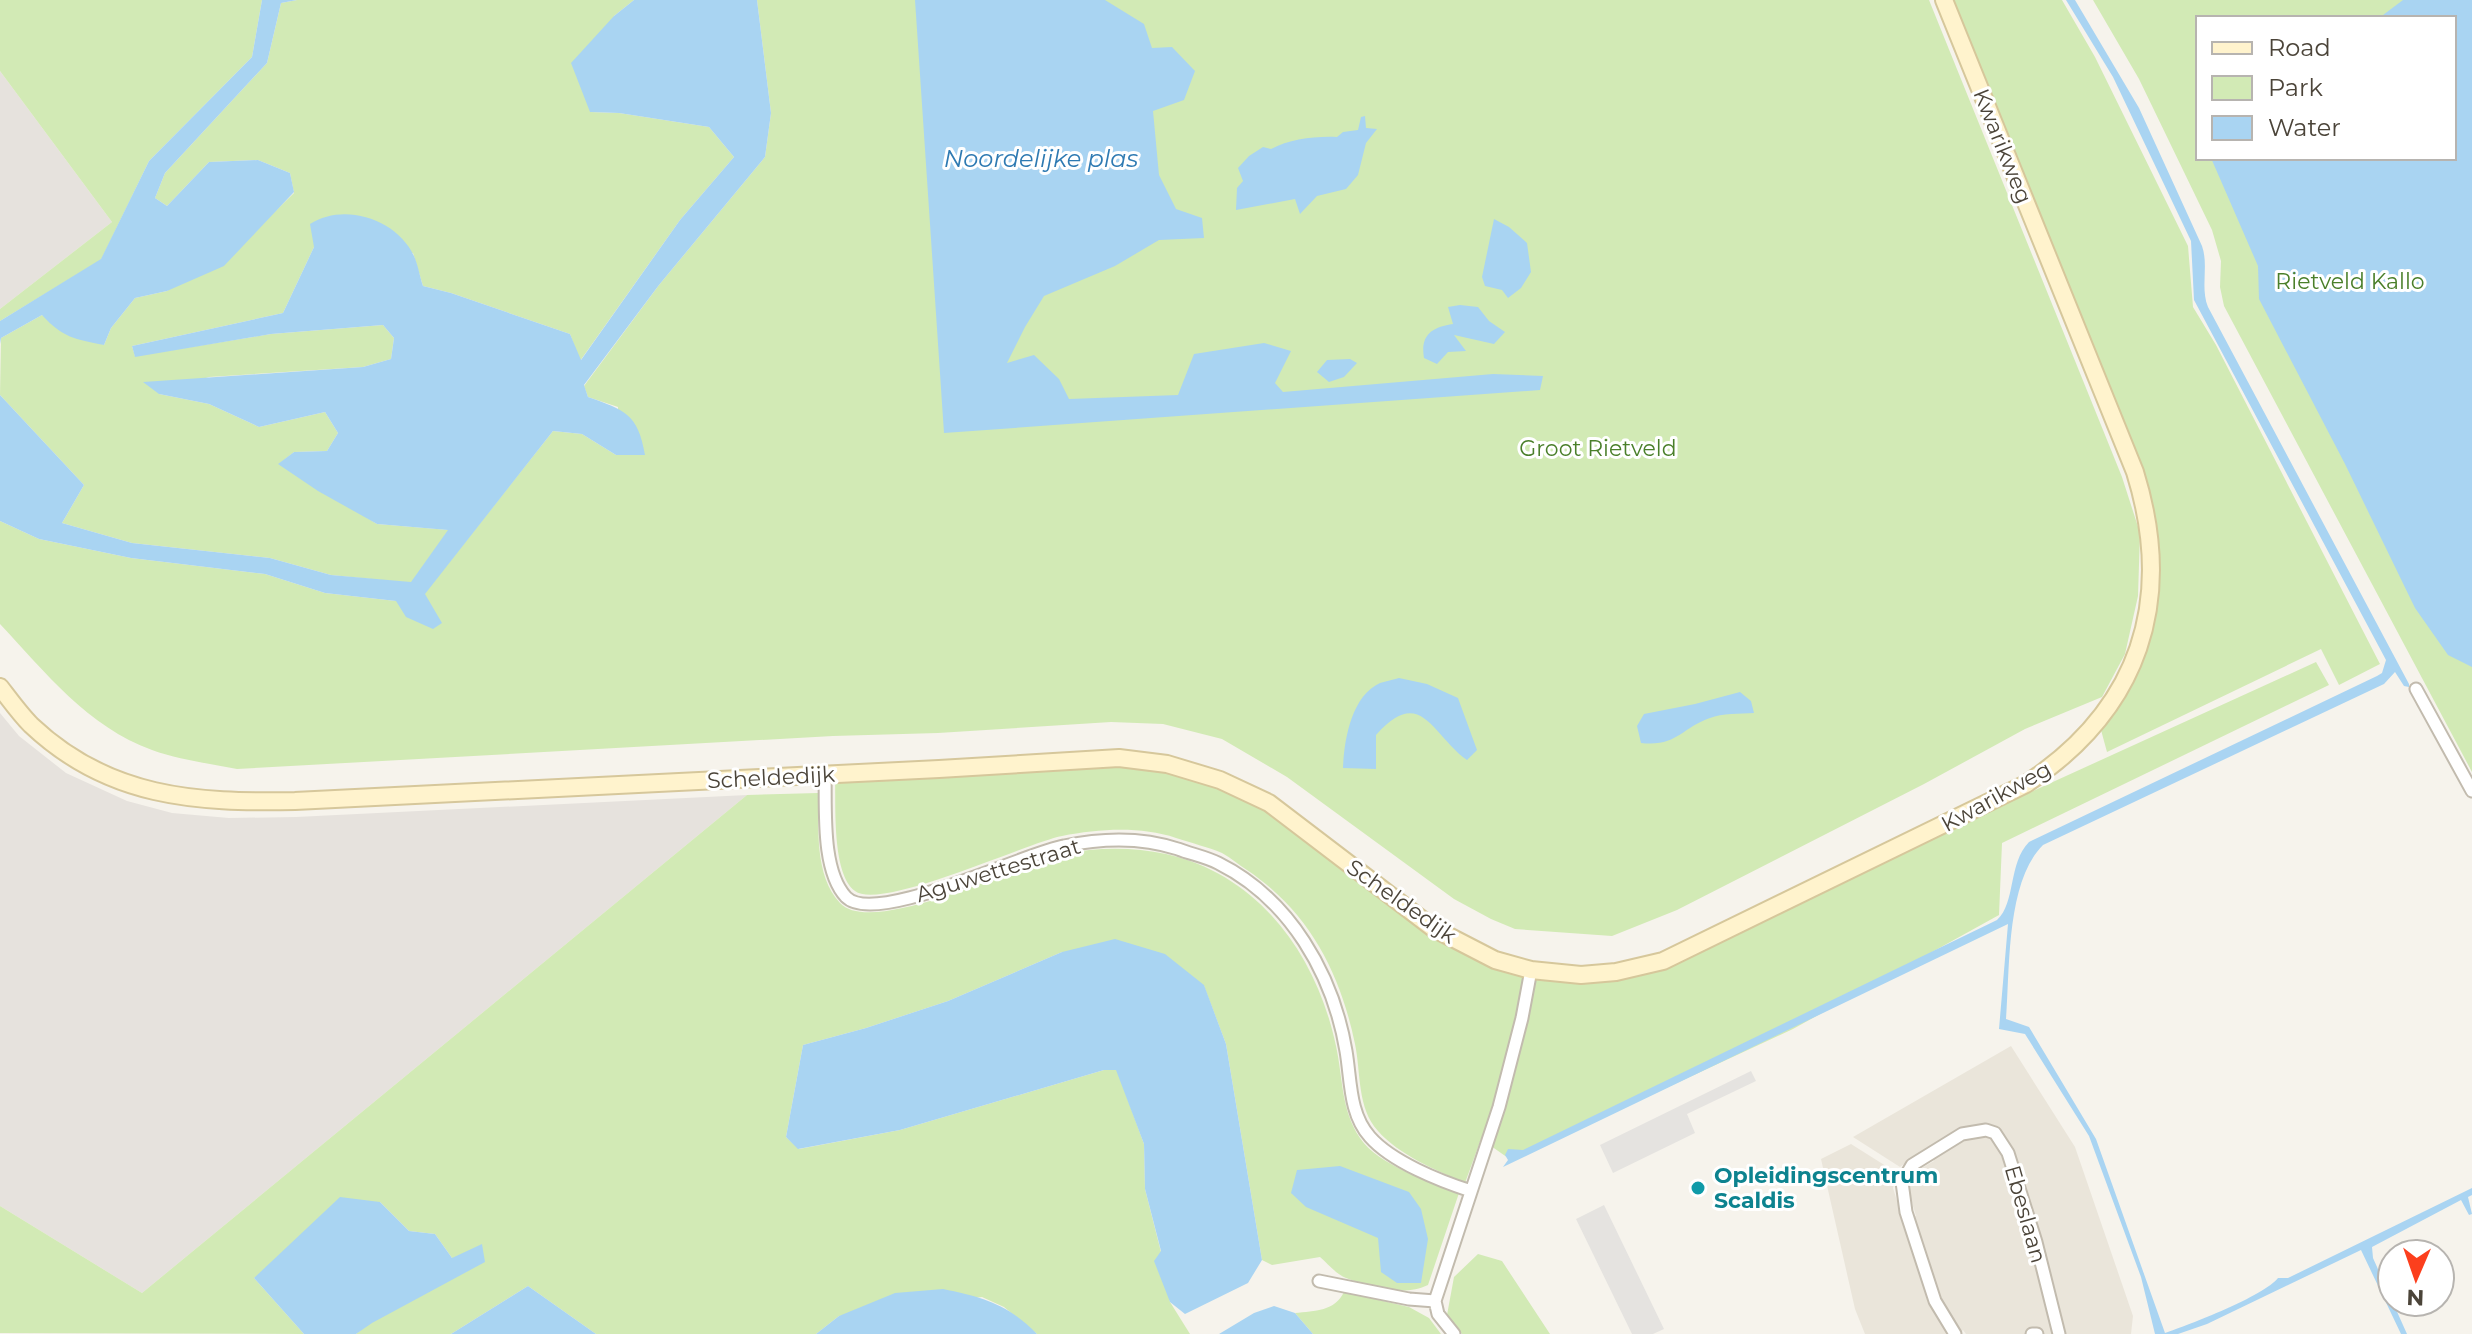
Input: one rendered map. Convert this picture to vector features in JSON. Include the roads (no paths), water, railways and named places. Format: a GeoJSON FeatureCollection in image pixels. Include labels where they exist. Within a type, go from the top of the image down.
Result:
{"type":"FeatureCollection","features":[{"type":"Feature","properties":{"kind":"street","name":"Kwarikweg"},"geometry":{"type":"LineString","coordinates":[[1526,969],[1581,975],[1616,972],[1663,961],[2026,784],[2054,766],[2095,725],[2113,702],[2135,658],[2151,596],[2152,550],[2146,506],[1944,0]]}},
{"type":"Feature","properties":{"kind":"street","name":"Scheldedijk"},"geometry":{"type":"LineString","coordinates":[[0,687],[31,725],[75,759],[132,786],[174,797],[230,802],[1119,758],[1167,764],[1220,780],[1269,803],[1433,928],[1495,960],[1526,969]]}},
{"type":"Feature","properties":{"kind":"street"},"geometry":{"type":"LineString","coordinates":[[2416,689],[2472,791]]}},
{"type":"Feature","properties":{"kind":"street","name":"Aguwettestraat"},"geometry":{"type":"LineString","coordinates":[[825,773],[831,868],[837,884],[848,899],[861,905],[893,902],[954,885],[1062,846],[1115,839],[1169,846],[1218,863],[1267,896],[1299,932],[1321,970],[1338,1014],[1354,1109],[1368,1135],[1387,1153],[1471,1191]]}},
{"type":"Feature","properties":{"kind":"street"},"geometry":{"type":"LineString","coordinates":[[1454,1334],[1438,1314],[1435,1301],[1499,1107],[1526,969]]}},
{"type":"Feature","properties":{"kind":"street","name":"Ebeslaan"},"geometry":{"type":"LineString","coordinates":[[1955,1334],[1935,1301],[1903,1201],[1902,1182],[1912,1165],[1949,1142],[1968,1131],[1986,1130],[1995,1133],[2008,1153],[2036,1242],[2059,1334]]}},
{"type":"Feature","properties":{"kind":"street"},"geometry":{"type":"LineString","coordinates":[[1319,1281],[1409,1299],[1435,1301]]}},
{"type":"Feature","properties":{"kind":"water"},"geometry":{"type":"Polygon","coordinates":[[[262,0],[297,0],[281,3],[267,63],[165,173],[155,198],[167,206],[209,162],[258,160],[290,173],[294,192],[224,266],[167,291],[135,298],[111,328],[104,345],[70,336],[56,329],[42,315],[1,338],[0,344],[0,321],[101,259],[149,161],[252,57],[262,0]]]}},
{"type":"Feature","properties":{"kind":"water"},"geometry":{"type":"Polygon","coordinates":[[[634,0],[757,0],[771,113],[765,157],[659,285],[584,385],[588,397],[620,410],[634,422],[645,455],[616,455],[582,434],[553,431],[425,594],[442,623],[433,629],[406,617],[396,601],[325,593],[265,574],[131,558],[39,539],[0,521],[0,395],[84,485],[62,523],[132,543],[270,558],[331,575],[411,582],[448,530],[377,524],[278,464],[294,452],[327,451],[338,433],[325,412],[259,427],[209,404],[159,394],[143,382],[363,367],[391,359],[394,338],[383,325],[271,334],[135,357],[132,346],[283,313],[314,247],[310,224],[338,215],[353,215],[383,224],[406,243],[423,286],[570,334],[581,360],[680,220],[734,157],[709,127],[619,113],[590,112],[571,63],[614,16],[634,0]]]}},
{"type":"Feature","properties":{"kind":"water","name":"Noordelijke plas"},"geometry":{"type":"Polygon","coordinates":[[[915,0],[1105,0],[1144,24],[1152,48],[1172,47],[1195,71],[1184,100],[1153,111],[1159,175],[1176,209],[1202,218],[1204,238],[1159,240],[1115,266],[1044,296],[1007,363],[1034,355],[1059,379],[1069,399],[1178,395],[1194,354],[1264,343],[1291,351],[1275,383],[1283,392],[1493,374],[1543,376],[1540,390],[944,433],[915,0]]]}},
{"type":"Feature","properties":{"kind":"water"},"geometry":{"type":"Polygon","coordinates":[[[2066,0],[2075,0],[2139,108],[2202,246],[2208,307],[2409,687],[2404,686],[2395,672],[2384,684],[2043,845],[2031,861],[2016,903],[2006,1019],[2029,1027],[2096,1139],[2165,1333],[2242,1301],[2278,1278],[2288,1278],[2472,1188],[2472,1195],[2468,1197],[2472,1214],[2469,1215],[2461,1200],[2389,1238],[2376,1238],[2376,1245],[2372,1247],[2376,1282],[2361,1250],[2207,1324],[2178,1334],[2155,1334],[2141,1277],[2089,1136],[2025,1034],[1999,1029],[2008,924],[1503,1167],[1508,1160],[1505,1155],[1508,1149],[1523,1150],[1997,920],[2007,904],[2018,861],[2029,842],[2382,673],[2386,660],[2194,300],[2191,241],[2113,77],[2066,0]]]}},
{"type":"Feature","properties":{"kind":"water","name":"Rietveld Kallo"},"geometry":{"type":"Polygon","coordinates":[[[2403,0],[2472,0],[2472,667],[2448,655],[2415,608],[2345,464],[2259,299],[2258,266],[2212,160],[2456,160],[2456,16],[2382,16],[2403,0]]]}},
{"type":"Feature","properties":{"kind":"water"},"geometry":{"type":"Polygon","coordinates":[[[1365,116],[1366,128],[1377,129],[1366,143],[1358,175],[1346,189],[1317,196],[1300,214],[1295,199],[1236,210],[1237,188],[1243,181],[1238,168],[1249,156],[1263,147],[1271,149],[1294,141],[1337,137],[1343,132],[1358,130],[1361,117],[1365,116]]]}},
{"type":"Feature","properties":{"kind":"water"},"geometry":{"type":"Polygon","coordinates":[[[1494,219],[1527,243],[1531,272],[1521,288],[1508,298],[1502,290],[1485,286],[1482,277],[1494,219]]]}},
{"type":"Feature","properties":{"kind":"water"},"geometry":{"type":"Polygon","coordinates":[[[1448,307],[1478,307],[1489,321],[1505,332],[1494,344],[1454,335],[1466,351],[1448,352],[1437,364],[1424,358],[1426,338],[1439,327],[1453,324],[1448,307]]]}},
{"type":"Feature","properties":{"kind":"water"},"geometry":{"type":"Polygon","coordinates":[[[1350,359],[1357,363],[1344,377],[1329,382],[1317,372],[1327,360],[1350,359]]]}},
{"type":"Feature","properties":{"kind":"water"},"geometry":{"type":"Polygon","coordinates":[[[1399,678],[1427,684],[1458,698],[1477,750],[1467,760],[1425,719],[1415,714],[1404,714],[1391,720],[1376,735],[1376,769],[1343,768],[1351,720],[1362,698],[1380,683],[1399,678]]]}},
{"type":"Feature","properties":{"kind":"water"},"geometry":{"type":"Polygon","coordinates":[[[1740,692],[1751,701],[1754,713],[1715,716],[1663,742],[1641,743],[1637,726],[1644,714],[1740,692]]]}},
{"type":"Feature","properties":{"kind":"water"},"geometry":{"type":"Polygon","coordinates":[[[1115,939],[1165,954],[1204,985],[1226,1044],[1262,1260],[1248,1283],[1185,1314],[1170,1302],[1154,1261],[1161,1251],[1145,1189],[1144,1144],[1116,1070],[1104,1070],[900,1130],[798,1149],[786,1137],[803,1045],[948,1001],[1062,952],[1115,939]]]}},
{"type":"Feature","properties":{"kind":"water"},"geometry":{"type":"Polygon","coordinates":[[[1340,1166],[1409,1192],[1421,1209],[1428,1239],[1421,1283],[1397,1283],[1381,1272],[1378,1238],[1306,1207],[1291,1193],[1297,1170],[1340,1166]]]}},
{"type":"Feature","properties":{"kind":"water"},"geometry":{"type":"Polygon","coordinates":[[[340,1197],[380,1202],[409,1231],[435,1234],[452,1258],[482,1244],[485,1262],[356,1334],[304,1334],[254,1278],[340,1197]]]}},
{"type":"Feature","properties":{"kind":"water"},"geometry":{"type":"Polygon","coordinates":[[[528,1286],[596,1334],[451,1334],[528,1286]]]}},
{"type":"Feature","properties":{"kind":"water"},"geometry":{"type":"Polygon","coordinates":[[[943,1289],[994,1303],[1016,1315],[1037,1334],[816,1334],[839,1316],[895,1293],[943,1289]]]}},
{"type":"Feature","properties":{"kind":"water"},"geometry":{"type":"Polygon","coordinates":[[[1274,1306],[1295,1313],[1313,1334],[1219,1334],[1254,1313],[1274,1306]]]}},
{"type":"Feature","properties":{"kind":"water"},"geometry":{"type":"Polygon","coordinates":[[[2393,1318],[2400,1318],[2407,1334],[2401,1334],[2393,1318]]]}},
{"type":"Feature","properties":{"kind":"place","name":"Opleidingscentrum Scaldis"},"geometry":{"type":"Point","coordinates":[1698,1188]}},
{"type":"Feature","properties":{"kind":"park label","name":"Groot Rietveld"},"geometry":{"type":"Point","coordinates":[1598,448]}}]}
